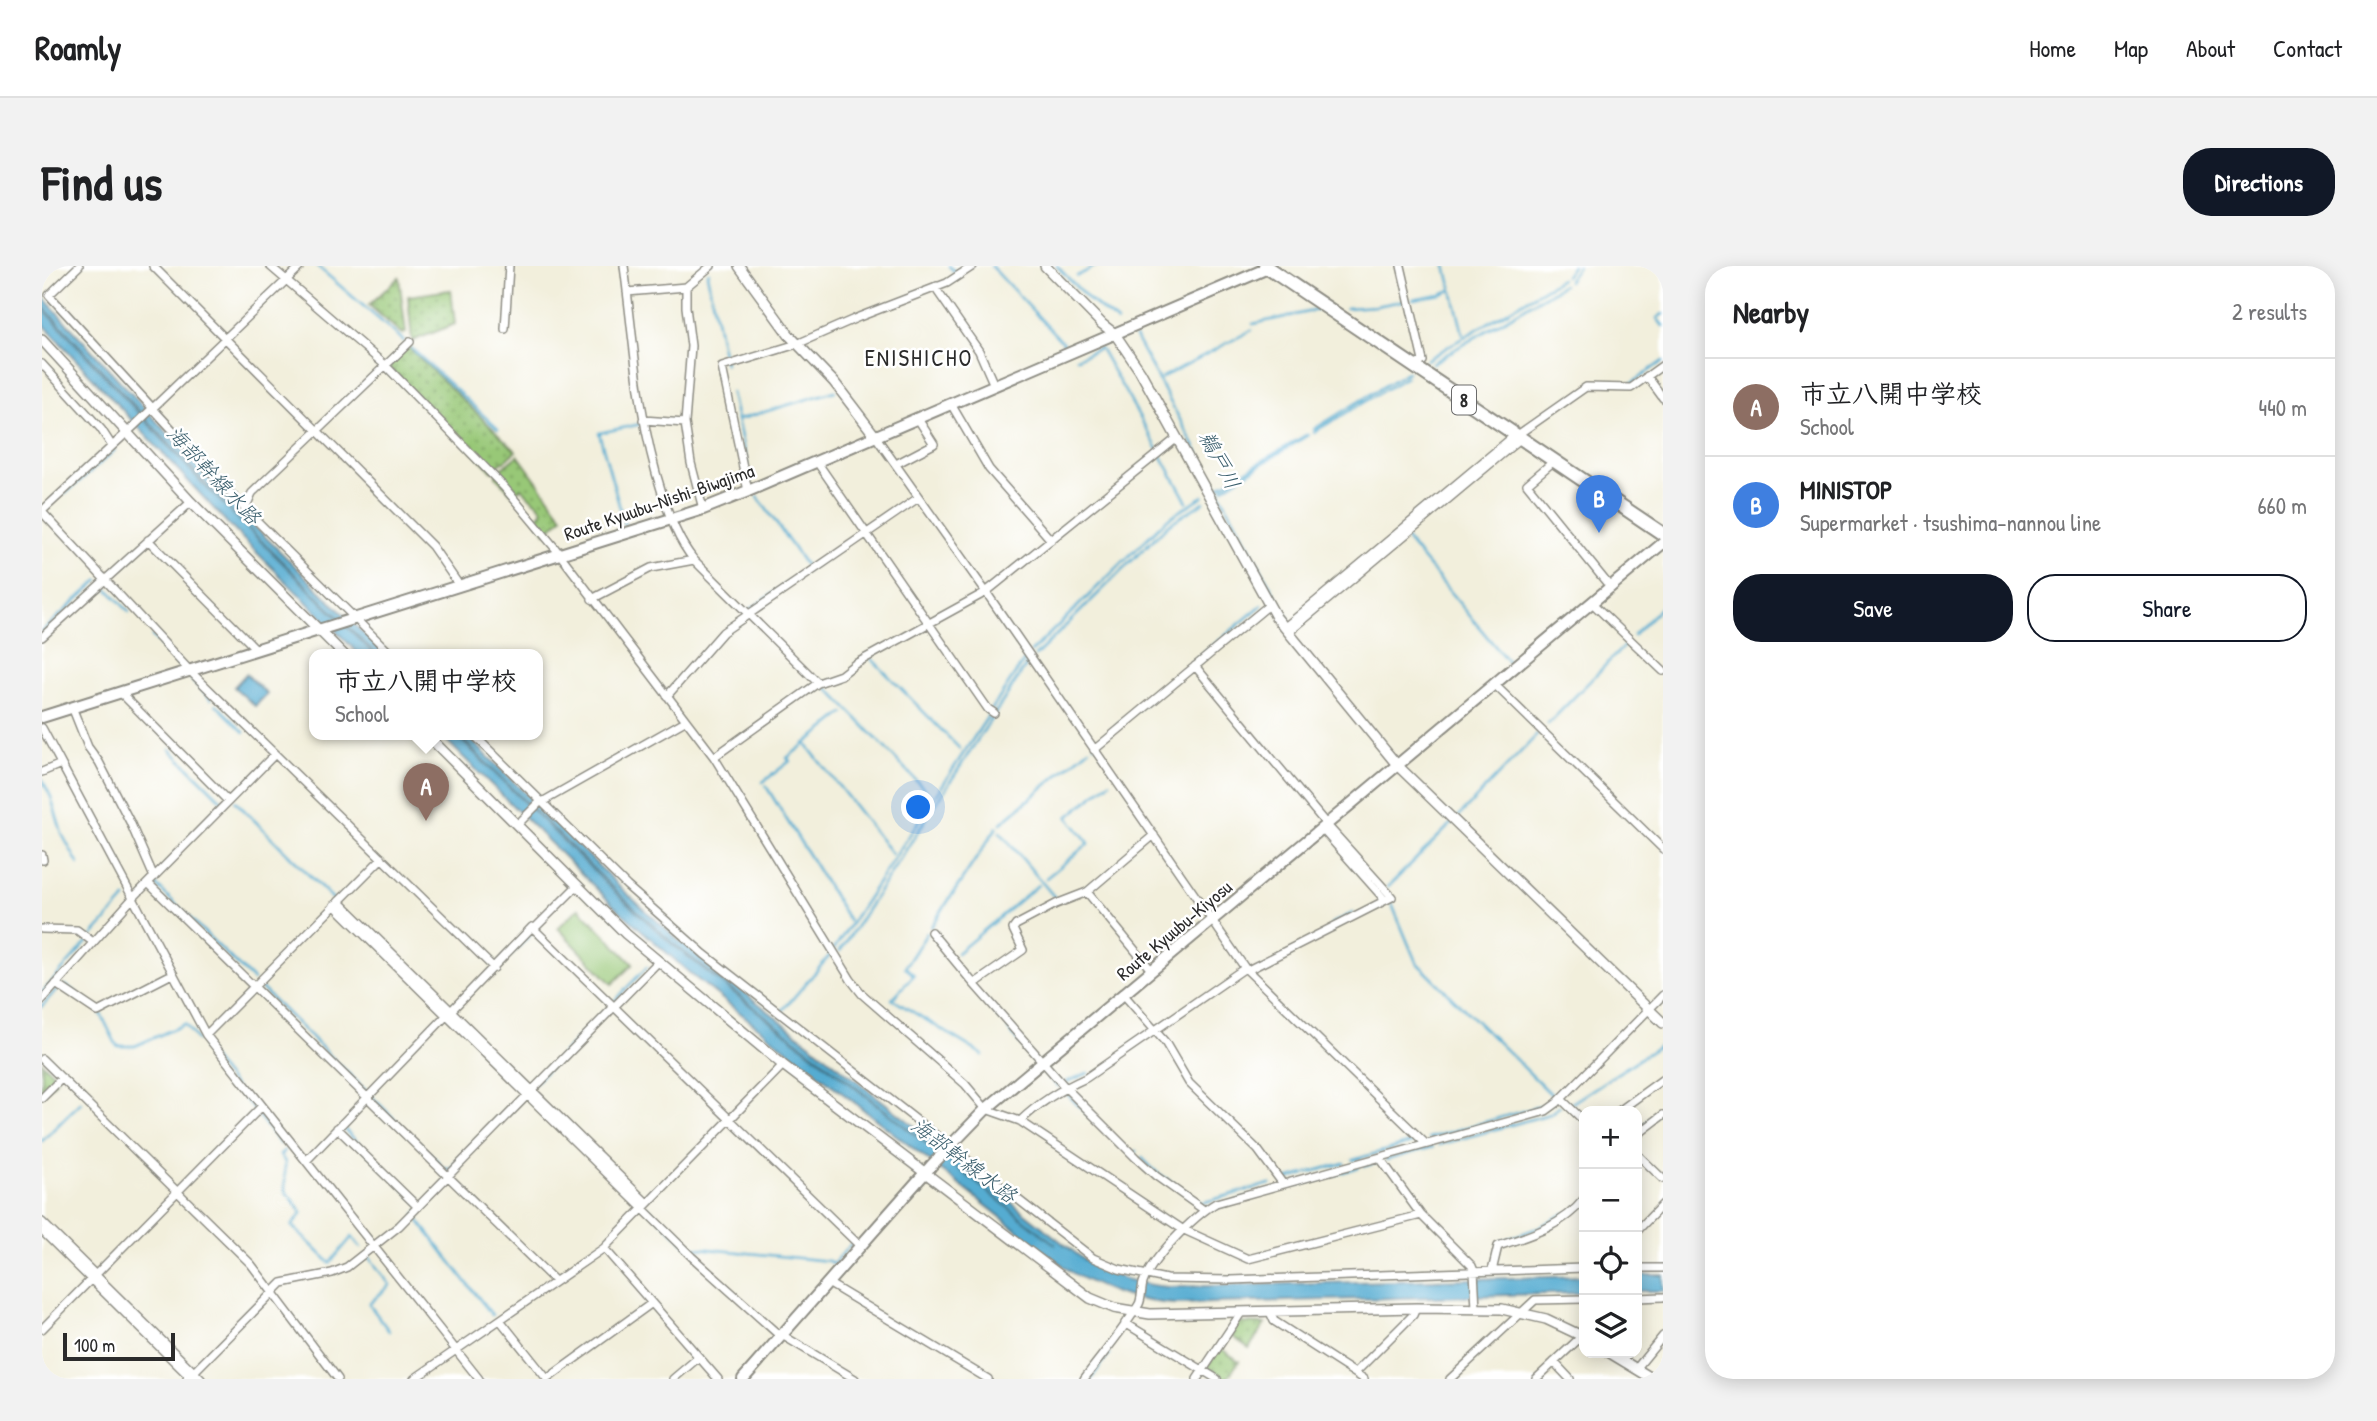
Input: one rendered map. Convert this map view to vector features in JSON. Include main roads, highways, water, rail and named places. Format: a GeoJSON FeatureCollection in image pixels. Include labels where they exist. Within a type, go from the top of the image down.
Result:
{"type":"FeatureCollection","features":[{"type":"Feature","properties":{"kind":"main road","name":"Route Kyuubu-Nishi-Biwajima"},"geometry":{"type":"LineString","coordinates":[[42,717],[703,509],[1268,267]]}},
{"type":"Feature","properties":{"kind":"main road","name":"8"},"geometry":{"type":"LineString","coordinates":[[1268,267],[1663,534]]}},
{"type":"Feature","properties":{"kind":"main road","name":"Route Kyuubu-Kiyosu"},"geometry":{"type":"LineString","coordinates":[[743,1379],[928,1169],[986,1109],[1663,543]]}},
{"type":"Feature","properties":{"kind":"water"},"geometry":{"type":"Polygon","coordinates":[[[42,296],[236,508],[379,649],[371,649],[232,512],[42,305],[42,296]]]}},
{"type":"Feature","properties":{"kind":"water"},"geometry":{"type":"Polygon","coordinates":[[[42,307],[204,485],[369,649],[354,649],[229,525],[42,323],[42,307]]]}},
{"type":"Feature","properties":{"kind":"water"},"geometry":{"type":"Polygon","coordinates":[[[246,674],[267,694],[255,706],[234,687],[246,674]]]}},
{"type":"Feature","properties":{"kind":"water"},"geometry":{"type":"Polygon","coordinates":[[[446,740],[461,740],[618,895],[673,945],[1056,1245],[674,944],[619,894],[463,740],[471,740],[623,890],[678,940],[1083,1259],[1103,1271],[1135,1282],[1168,1287],[1579,1276],[1579,1293],[1175,1304],[1121,1295],[1071,1272],[693,976],[612,904],[446,740]]]}},
{"type":"Feature","properties":{"kind":"water"},"geometry":{"type":"Polygon","coordinates":[[[1642,1275],[1663,1275],[1663,1291],[1642,1291],[1642,1275]]]}},
{"type":"Feature","properties":{"kind":"waterway"},"geometry":{"type":"LineString","coordinates":[[317,266],[404,341]]}},
{"type":"Feature","properties":{"kind":"waterway"},"geometry":{"type":"LineString","coordinates":[[949,266],[956,273]]}},
{"type":"Feature","properties":{"kind":"waterway"},"geometry":{"type":"LineString","coordinates":[[991,266],[1065,345]]}},
{"type":"Feature","properties":{"kind":"waterway","name":"鵜戸川"},"geometry":{"type":"LineString","coordinates":[[1057,266],[1088,299],[1117,322]]}},
{"type":"Feature","properties":{"kind":"waterway"},"geometry":{"type":"LineString","coordinates":[[1077,276],[1096,266]]}},
{"type":"Feature","properties":{"kind":"waterway"},"geometry":{"type":"LineString","coordinates":[[1446,266],[1463,334]]}},
{"type":"Feature","properties":{"kind":"waterway"},"geometry":{"type":"LineString","coordinates":[[1565,276],[1572,266]]}},
{"type":"Feature","properties":{"kind":"waterway"},"geometry":{"type":"LineString","coordinates":[[1568,281],[1578,266]]}},
{"type":"Feature","properties":{"kind":"waterway"},"geometry":{"type":"LineString","coordinates":[[709,272],[707,274],[725,364]]}},
{"type":"Feature","properties":{"kind":"waterway"},"geometry":{"type":"LineString","coordinates":[[1426,360],[1561,279]]}},
{"type":"Feature","properties":{"kind":"waterway"},"geometry":{"type":"LineString","coordinates":[[1432,363],[1563,285]]}},
{"type":"Feature","properties":{"kind":"waterway"},"geometry":{"type":"LineString","coordinates":[[1413,299],[1451,290]]}},
{"type":"Feature","properties":{"kind":"waterway"},"geometry":{"type":"LineString","coordinates":[[1346,308],[1407,300]]}},
{"type":"Feature","properties":{"kind":"waterway"},"geometry":{"type":"LineString","coordinates":[[1253,324],[1317,310]]}},
{"type":"Feature","properties":{"kind":"waterway"},"geometry":{"type":"LineString","coordinates":[[1663,314],[1657,318],[1663,326]]}},
{"type":"Feature","properties":{"kind":"waterway"},"geometry":{"type":"LineString","coordinates":[[1161,378],[1252,330]]}},
{"type":"Feature","properties":{"kind":"waterway","name":"鵜戸川"},"geometry":{"type":"LineString","coordinates":[[1135,337],[1289,620]]}},
{"type":"Feature","properties":{"kind":"waterway"},"geometry":{"type":"LineString","coordinates":[[411,348],[498,429]]}},
{"type":"Feature","properties":{"kind":"waterway"},"geometry":{"type":"LineString","coordinates":[[1077,358],[1100,348],[1159,451]]}},
{"type":"Feature","properties":{"kind":"waterway"},"geometry":{"type":"LineString","coordinates":[[1629,385],[1663,361]]}},
{"type":"Feature","properties":{"kind":"waterway"},"geometry":{"type":"LineString","coordinates":[[1314,429],[1407,372]]}},
{"type":"Feature","properties":{"kind":"waterway"},"geometry":{"type":"LineString","coordinates":[[1314,432],[1406,377]]}},
{"type":"Feature","properties":{"kind":"waterway"},"geometry":{"type":"LineString","coordinates":[[737,420],[835,391]]}},
{"type":"Feature","properties":{"kind":"waterway"},"geometry":{"type":"LineString","coordinates":[[731,393],[751,482]]}},
{"type":"Feature","properties":{"kind":"waterway"},"geometry":{"type":"LineString","coordinates":[[625,526],[599,433],[641,424]]}},
{"type":"Feature","properties":{"kind":"waterway"},"geometry":{"type":"LineString","coordinates":[[1220,486],[1306,435]]}},
{"type":"Feature","properties":{"kind":"waterway"},"geometry":{"type":"LineString","coordinates":[[1223,488],[1308,435]]}},
{"type":"Feature","properties":{"kind":"waterway"},"geometry":{"type":"LineString","coordinates":[[65,494],[115,450]]}},
{"type":"Feature","properties":{"kind":"waterway"},"geometry":{"type":"LineString","coordinates":[[1161,455],[1187,502]]}},
{"type":"Feature","properties":{"kind":"waterway"},"geometry":{"type":"LineString","coordinates":[[1031,652],[1166,520],[1203,496]]}},
{"type":"Feature","properties":{"kind":"waterway"},"geometry":{"type":"LineString","coordinates":[[758,497],[808,569],[830,555]]}},
{"type":"Feature","properties":{"kind":"waterway"},"geometry":{"type":"LineString","coordinates":[[1035,656],[1169,524],[1204,502]]}},
{"type":"Feature","properties":{"kind":"waterway"},"geometry":{"type":"LineString","coordinates":[[1406,539],[1509,663]]}},
{"type":"Feature","properties":{"kind":"waterway"},"geometry":{"type":"LineString","coordinates":[[748,611],[808,569]]}},
{"type":"Feature","properties":{"kind":"waterway"},"geometry":{"type":"LineString","coordinates":[[42,631],[99,580]]}},
{"type":"Feature","properties":{"kind":"waterway"},"geometry":{"type":"LineString","coordinates":[[104,585],[129,612]]}},
{"type":"Feature","properties":{"kind":"waterway"},"geometry":{"type":"LineString","coordinates":[[1190,665],[1262,605]]}},
{"type":"Feature","properties":{"kind":"waterway"},"geometry":{"type":"LineString","coordinates":[[1633,636],[1663,605]]}},
{"type":"Feature","properties":{"kind":"waterway"},"geometry":{"type":"LineString","coordinates":[[152,636],[179,665]]}},
{"type":"Feature","properties":{"kind":"waterway"},"geometry":{"type":"LineString","coordinates":[[1548,724],[1627,643]]}},
{"type":"Feature","properties":{"kind":"waterway"},"geometry":{"type":"LineString","coordinates":[[992,709],[1027,656]]}},
{"type":"Feature","properties":{"kind":"waterway"},"geometry":{"type":"LineString","coordinates":[[870,657],[960,749]]}},
{"type":"Feature","properties":{"kind":"waterway"},"geometry":{"type":"LineString","coordinates":[[840,951],[1029,661]]}},
{"type":"Feature","properties":{"kind":"waterway"},"geometry":{"type":"LineString","coordinates":[[1094,745],[1184,670]]}},
{"type":"Feature","properties":{"kind":"waterway"},"geometry":{"type":"LineString","coordinates":[[191,679],[211,699]]}},
{"type":"Feature","properties":{"kind":"waterway"},"geometry":{"type":"LineString","coordinates":[[834,681],[825,685],[931,796]]}},
{"type":"Feature","properties":{"kind":"waterway"},"geometry":{"type":"LineString","coordinates":[[216,704],[244,732]]}},
{"type":"Feature","properties":{"kind":"waterway"},"geometry":{"type":"LineString","coordinates":[[763,782],[790,761],[787,758],[844,713]]}},
{"type":"Feature","properties":{"kind":"waterway"},"geometry":{"type":"LineString","coordinates":[[936,795],[990,713]]}},
{"type":"Feature","properties":{"kind":"waterway"},"geometry":{"type":"LineString","coordinates":[[1459,816],[1538,734]]}},
{"type":"Feature","properties":{"kind":"waterway"},"geometry":{"type":"LineString","coordinates":[[805,743],[892,854]]}},
{"type":"Feature","properties":{"kind":"waterway"},"geometry":{"type":"LineString","coordinates":[[170,749],[223,802]]}},
{"type":"Feature","properties":{"kind":"waterway"},"geometry":{"type":"LineString","coordinates":[[1001,823],[1089,749]]}},
{"type":"Feature","properties":{"kind":"waterway"},"geometry":{"type":"LineString","coordinates":[[42,779],[51,797],[62,834],[79,865]]}},
{"type":"Feature","properties":{"kind":"waterway"},"geometry":{"type":"LineString","coordinates":[[1046,878],[1089,843],[1068,817],[1110,782]]}},
{"type":"Feature","properties":{"kind":"waterway"},"geometry":{"type":"LineString","coordinates":[[766,786],[849,921]]}},
{"type":"Feature","properties":{"kind":"waterway"},"geometry":{"type":"LineString","coordinates":[[834,949],[934,798]]}},
{"type":"Feature","properties":{"kind":"waterway"},"geometry":{"type":"LineString","coordinates":[[235,801],[335,901]]}},
{"type":"Feature","properties":{"kind":"waterway"},"geometry":{"type":"LineString","coordinates":[[1388,887],[1452,823]]}},
{"type":"Feature","properties":{"kind":"waterway"},"geometry":{"type":"LineString","coordinates":[[931,927],[997,827]]}},
{"type":"Feature","properties":{"kind":"waterway"},"geometry":{"type":"LineString","coordinates":[[1000,832],[1056,899]]}},
{"type":"Feature","properties":{"kind":"waterway"},"geometry":{"type":"LineString","coordinates":[[155,884],[253,980]]}},
{"type":"Feature","properties":{"kind":"waterway"},"geometry":{"type":"LineString","coordinates":[[957,953],[1038,885]]}},
{"type":"Feature","properties":{"kind":"waterway"},"geometry":{"type":"LineString","coordinates":[[92,936],[126,898]]}},
{"type":"Feature","properties":{"kind":"waterway"},"geometry":{"type":"LineString","coordinates":[[1391,902],[1416,962],[1556,1099]]}},
{"type":"Feature","properties":{"kind":"waterway"},"geometry":{"type":"LineString","coordinates":[[1331,924],[1353,913]]}},
{"type":"Feature","properties":{"kind":"waterway"},"geometry":{"type":"LineString","coordinates":[[927,933],[905,967],[914,975],[892,999],[983,1055]]}},
{"type":"Feature","properties":{"kind":"waterway"},"geometry":{"type":"LineString","coordinates":[[496,969],[531,934]]}},
{"type":"Feature","properties":{"kind":"waterway"},"geometry":{"type":"LineString","coordinates":[[42,993],[88,941]]}},
{"type":"Feature","properties":{"kind":"waterway"},"geometry":{"type":"LineString","coordinates":[[782,1011],[831,954]]}},
{"type":"Feature","properties":{"kind":"waterway"},"geometry":{"type":"LineString","coordinates":[[614,1001],[647,967]]}},
{"type":"Feature","properties":{"kind":"waterway"},"geometry":{"type":"LineString","coordinates":[[65,985],[76,993]]}},
{"type":"Feature","properties":{"kind":"waterway"},"geometry":{"type":"LineString","coordinates":[[259,986],[368,1093]]}},
{"type":"Feature","properties":{"kind":"waterway"},"geometry":{"type":"LineString","coordinates":[[42,1006],[57,989]]}},
{"type":"Feature","properties":{"kind":"waterway"},"geometry":{"type":"LineString","coordinates":[[531,1086],[609,1007]]}},
{"type":"Feature","properties":{"kind":"waterway"},"geometry":{"type":"LineString","coordinates":[[993,1011],[1000,1019]]}},
{"type":"Feature","properties":{"kind":"waterway"},"geometry":{"type":"LineString","coordinates":[[101,1014],[117,1046],[135,1046],[185,1024],[197,1040]]}},
{"type":"Feature","properties":{"kind":"waterway"},"geometry":{"type":"LineString","coordinates":[[1008,1029],[1033,1059]]}},
{"type":"Feature","properties":{"kind":"waterway"},"geometry":{"type":"LineString","coordinates":[[1572,1103],[1659,1046]]}},
{"type":"Feature","properties":{"kind":"waterway"},"geometry":{"type":"LineString","coordinates":[[203,1048],[254,1110]]}},
{"type":"Feature","properties":{"kind":"waterway"},"geometry":{"type":"LineString","coordinates":[[1044,1072],[1058,1086]]}},
{"type":"Feature","properties":{"kind":"waterway"},"geometry":{"type":"LineString","coordinates":[[1067,1082],[1088,1073]]}},
{"type":"Feature","properties":{"kind":"waterway"},"geometry":{"type":"LineString","coordinates":[[1064,1091],[1091,1118]]}},
{"type":"Feature","properties":{"kind":"waterway"},"geometry":{"type":"LineString","coordinates":[[445,1168],[449,1170],[524,1094]]}},
{"type":"Feature","properties":{"kind":"waterway"},"geometry":{"type":"LineString","coordinates":[[373,1095],[371,1096],[440,1164]]}},
{"type":"Feature","properties":{"kind":"waterway"},"geometry":{"type":"LineString","coordinates":[[42,1141],[81,1102]]}},
{"type":"Feature","properties":{"kind":"waterway"},"geometry":{"type":"LineString","coordinates":[[1429,1138],[1551,1103]]}},
{"type":"Feature","properties":{"kind":"waterway"},"geometry":{"type":"LineString","coordinates":[[1439,1145],[1550,1114],[1560,1106]]}},
{"type":"Feature","properties":{"kind":"waterway"},"geometry":{"type":"LineString","coordinates":[[1642,1126],[1663,1109]]}},
{"type":"Feature","properties":{"kind":"waterway"},"geometry":{"type":"LineString","coordinates":[[258,1115],[280,1144]]}},
{"type":"Feature","properties":{"kind":"waterway"},"geometry":{"type":"LineString","coordinates":[[342,1127],[417,1201]]}},
{"type":"Feature","properties":{"kind":"waterway"},"geometry":{"type":"LineString","coordinates":[[1353,1160],[1418,1141]]}},
{"type":"Feature","properties":{"kind":"waterway"},"geometry":{"type":"LineString","coordinates":[[1386,1160],[1433,1147]]}},
{"type":"Feature","properties":{"kind":"waterway"},"geometry":{"type":"LineString","coordinates":[[285,1150],[280,1155],[285,1162],[285,1190],[302,1213],[292,1226],[330,1263],[352,1237],[361,1248]]}},
{"type":"Feature","properties":{"kind":"waterway"},"geometry":{"type":"LineString","coordinates":[[1142,1158],[1155,1171],[1201,1203],[1270,1184]]}},
{"type":"Feature","properties":{"kind":"waterway"},"geometry":{"type":"LineString","coordinates":[[1365,1166],[1379,1162]]}},
{"type":"Feature","properties":{"kind":"waterway"},"geometry":{"type":"LineString","coordinates":[[1307,1173],[1344,1163]]}},
{"type":"Feature","properties":{"kind":"waterway"},"geometry":{"type":"LineString","coordinates":[[1327,1177],[1359,1167]]}},
{"type":"Feature","properties":{"kind":"waterway"},"geometry":{"type":"LineString","coordinates":[[1284,1180],[1304,1174]]}},
{"type":"Feature","properties":{"kind":"waterway"},"geometry":{"type":"LineString","coordinates":[[1274,1191],[1322,1178]]}},
{"type":"Feature","properties":{"kind":"waterway"},"geometry":{"type":"LineString","coordinates":[[1215,1207],[1269,1192]]}},
{"type":"Feature","properties":{"kind":"waterway"},"geometry":{"type":"LineString","coordinates":[[647,1207],[689,1247],[829,1261],[833,1264],[851,1244]]}},
{"type":"Feature","properties":{"kind":"waterway"},"geometry":{"type":"LineString","coordinates":[[423,1208],[415,1216],[492,1315]]}},
{"type":"Feature","properties":{"kind":"waterway"},"geometry":{"type":"LineString","coordinates":[[1502,1241],[1535,1229],[1565,1213]]}},
{"type":"Feature","properties":{"kind":"waterway"},"geometry":{"type":"LineString","coordinates":[[369,1257],[390,1285],[369,1304],[389,1331]]}},
{"type":"Feature","properties":{"kind":"waterway"},"geometry":{"type":"LineString","coordinates":[[1091,1379],[1109,1354]]}},
{"type":"Feature","properties":{"kind":"place","name":"MINISTOP"},"geometry":{"type":"Point","coordinates":[1599,533]}},
{"type":"Feature","properties":{"kind":"place","name":"市立八開中学校"},"geometry":{"type":"Point","coordinates":[426,821]}},
{"type":"Feature","properties":{"kind":"district","name":"ENISHICHO"},"geometry":{"type":"Point","coordinates":[919,357]}},
{"type":"Feature","properties":{"kind":"water label","name":"海部幹線水路"},"geometry":{"type":"Point","coordinates":[214,475]}},
{"type":"Feature","properties":{"kind":"water label","name":"海部幹線水路"},"geometry":{"type":"Point","coordinates":[964,1160]}}]}
